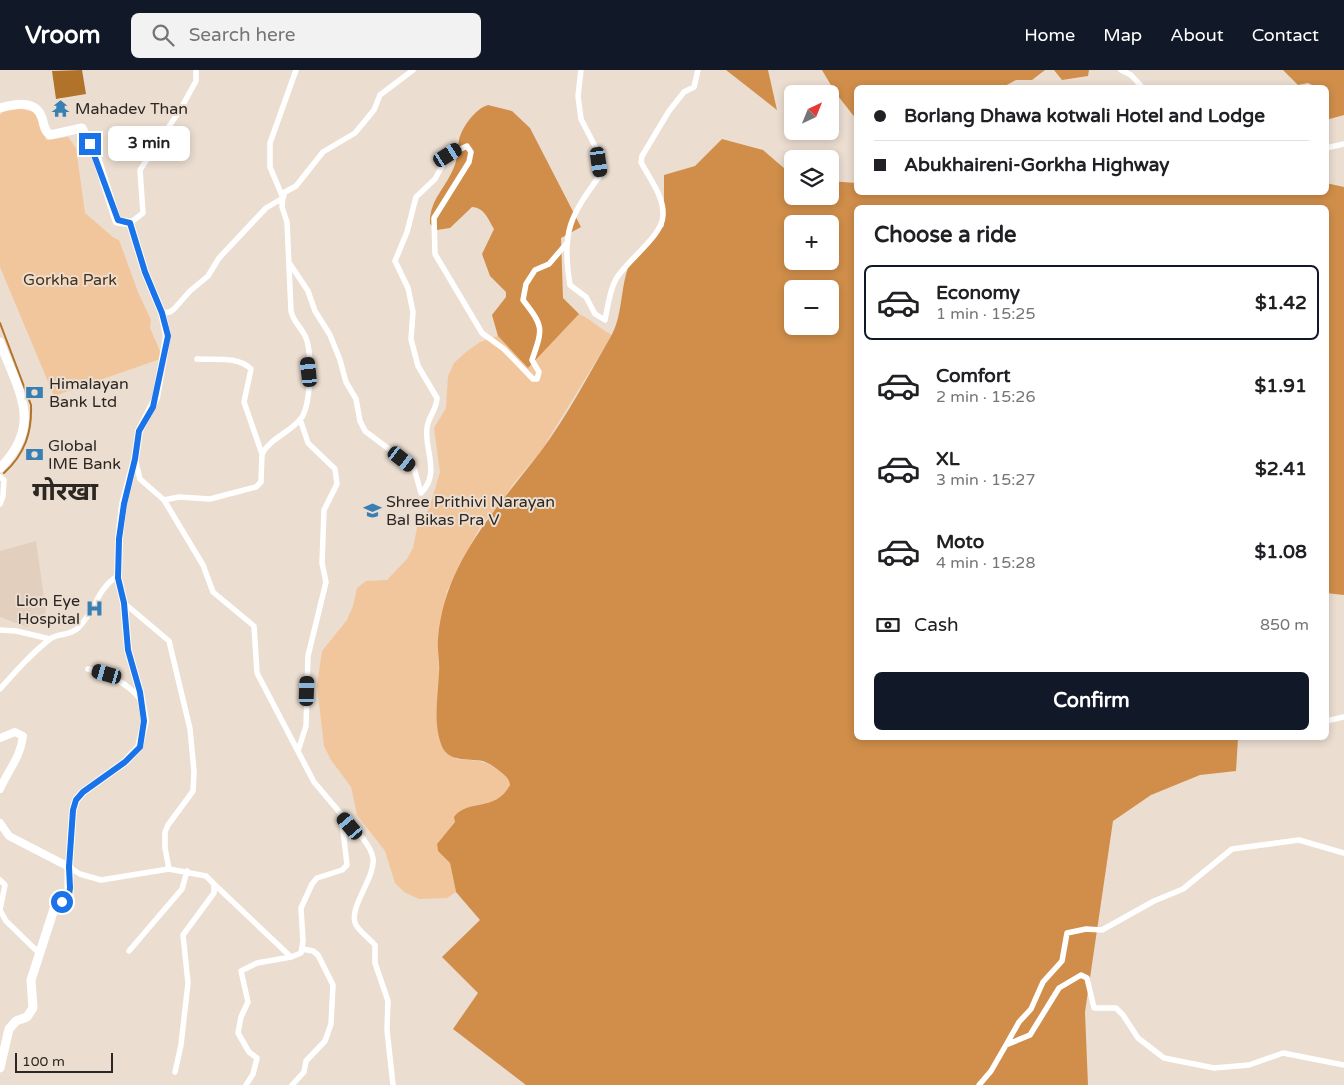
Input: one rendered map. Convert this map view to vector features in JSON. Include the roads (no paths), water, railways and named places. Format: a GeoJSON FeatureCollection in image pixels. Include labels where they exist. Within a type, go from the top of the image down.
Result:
{"type":"FeatureCollection","features":[{"type":"Feature","properties":{"kind":"main road"},"geometry":{"type":"LineString","coordinates":[[0,108],[16,104],[37,109],[46,131],[50,135],[82,128],[97,159],[118,220],[130,223]]}},
{"type":"Feature","properties":{"kind":"main road"},"geometry":{"type":"LineString","coordinates":[[0,342],[26,416],[18,446],[0,468]]}},
{"type":"Feature","properties":{"kind":"main road"},"geometry":{"type":"LineString","coordinates":[[0,1068],[8,1029],[16,1021],[27,1017],[33,1008],[32,980],[54,910],[69,895],[69,867]]}},
{"type":"Feature","properties":{"kind":"street"},"geometry":{"type":"LineString","coordinates":[[69,867],[73,810],[76,800],[83,792],[125,762],[140,747],[144,721],[141,700],[128,650],[124,603],[118,576],[119,539],[139,431],[153,407],[168,336],[162,313],[145,272],[130,223],[143,213],[140,182],[142,177],[140,170],[180,110],[196,81],[196,70]]}},
{"type":"Feature","properties":{"kind":"street"},"geometry":{"type":"LineString","coordinates":[[262,454],[273,440],[300,419],[311,385],[308,345],[304,334],[292,319],[290,264],[283,198],[270,167],[270,143],[296,70]]}},
{"type":"Feature","properties":{"kind":"street"},"geometry":{"type":"LineString","coordinates":[[162,313],[170,312],[174,309],[190,291],[208,276],[219,258],[266,208],[283,198],[285,192],[296,186],[324,152],[355,134],[374,110],[380,95],[413,70]]}},
{"type":"Feature","properties":{"kind":"street"},"geometry":{"type":"LineString","coordinates":[[582,70],[578,96],[582,119],[597,150],[600,174],[572,216],[566,261],[570,285],[586,297],[595,314],[605,320],[610,291],[617,278],[660,229],[664,216],[661,202],[641,162],[642,156],[669,111],[684,92],[694,87],[698,70]]}},
{"type":"Feature","properties":{"kind":"street"},"geometry":{"type":"LineString","coordinates":[[1121,70],[1131,75],[1140,85]]}},
{"type":"Feature","properties":{"kind":"street"},"geometry":{"type":"LineString","coordinates":[[1329,147],[1344,144]]}},
{"type":"Feature","properties":{"kind":"street"},"geometry":{"type":"LineString","coordinates":[[290,264],[308,291],[315,311],[330,336],[340,360],[346,382],[356,399],[360,421],[365,431],[414,468],[422,493],[432,469],[426,438],[427,425],[437,403],[437,398],[418,366],[411,339],[413,312],[408,288],[395,261],[407,232],[416,197],[434,179],[448,155],[467,146],[471,152],[469,162],[434,218],[435,254],[482,333],[504,349],[533,379],[537,379],[539,372],[532,360],[542,332],[537,318],[523,300],[526,284],[535,270],[549,264],[567,243]]}},
{"type":"Feature","properties":{"kind":"street"},"geometry":{"type":"LineString","coordinates":[[164,500],[179,497],[210,499],[256,487],[261,482],[262,454],[244,402],[251,369],[246,364],[236,360],[197,359]]}},
{"type":"Feature","properties":{"kind":"street"},"geometry":{"type":"LineString","coordinates":[[298,751],[306,726],[308,656],[326,582],[322,563],[324,510],[337,484],[335,469],[308,443],[300,419]]}},
{"type":"Feature","properties":{"kind":"street"},"geometry":{"type":"LineString","coordinates":[[135,459],[140,479],[164,500],[203,565],[213,592],[254,626],[257,673],[314,782],[365,843],[373,856],[374,867],[354,916],[356,925],[375,945],[375,963],[388,1001],[387,1030],[393,1085]]}},
{"type":"Feature","properties":{"kind":"street"},"geometry":{"type":"LineString","coordinates":[[0,477],[4,480],[4,496],[0,504]]}},
{"type":"Feature","properties":{"kind":"street"},"geometry":{"type":"LineString","coordinates":[[0,630],[16,631],[50,639],[65,636],[78,629],[108,582],[118,576]]}},
{"type":"Feature","properties":{"kind":"street"},"geometry":{"type":"LineString","coordinates":[[124,603],[169,641],[190,729],[194,791],[168,825],[165,832],[165,848],[169,869]]}},
{"type":"Feature","properties":{"kind":"street"},"geometry":{"type":"LineString","coordinates":[[0,689],[23,662],[50,639]]}},
{"type":"Feature","properties":{"kind":"street"},"geometry":{"type":"LineString","coordinates":[[88,669],[107,674],[132,688],[141,700]]}},
{"type":"Feature","properties":{"kind":"street"},"geometry":{"type":"LineString","coordinates":[[1329,720],[1344,717]]}},
{"type":"Feature","properties":{"kind":"street"},"geometry":{"type":"LineString","coordinates":[[0,738],[15,732],[23,736],[20,755],[6,774],[0,788]]}},
{"type":"Feature","properties":{"kind":"street"},"geometry":{"type":"LineString","coordinates":[[246,1085],[253,1074],[257,1058],[249,1052],[238,1033],[241,1017],[248,1002],[241,971],[257,963],[291,957],[301,953],[303,949],[302,908],[312,884],[317,878],[342,870],[347,865],[341,814]]}},
{"type":"Feature","properties":{"kind":"street"},"geometry":{"type":"LineString","coordinates":[[0,823],[9,836],[80,874],[101,880],[169,869],[206,876],[291,957]]}},
{"type":"Feature","properties":{"kind":"street"},"geometry":{"type":"LineString","coordinates":[[978,1085],[991,1071],[1019,1022],[1030,1009],[1043,982],[1062,961],[1067,933],[1086,929],[1102,930],[1146,904],[1183,889],[1232,849],[1299,840],[1344,853]]}},
{"type":"Feature","properties":{"kind":"street"},"geometry":{"type":"LineString","coordinates":[[129,951],[182,889],[187,872]]}},
{"type":"Feature","properties":{"kind":"street"},"geometry":{"type":"LineString","coordinates":[[0,880],[5,886],[0,910],[6,921],[40,954]]}},
{"type":"Feature","properties":{"kind":"street"},"geometry":{"type":"LineString","coordinates":[[175,1072],[181,1045],[188,983],[184,935],[214,893],[214,884]]}},
{"type":"Feature","properties":{"kind":"street"},"geometry":{"type":"LineString","coordinates":[[292,1085],[304,1072],[306,1061],[325,1041],[331,1024],[332,985],[330,978],[318,955],[313,951],[303,949]]}},
{"type":"Feature","properties":{"kind":"street"},"geometry":{"type":"LineString","coordinates":[[1006,1045],[1030,1035],[1059,988],[1081,975],[1087,978],[1094,1008],[1116,1008],[1123,1014],[1138,1038],[1164,1058],[1214,1068],[1249,1065],[1283,1053],[1344,1065]]}},
{"type":"Feature","properties":{"kind":"waterway"},"geometry":{"type":"LineString","coordinates":[[0,323],[31,405],[30,424],[26,442],[17,458],[4,473]]}},
{"type":"Feature","properties":{"kind":"place","name":"Mahadev Than"},"geometry":{"type":"Point","coordinates":[61,108]}},
{"type":"Feature","properties":{"kind":"place","name":"Himalayan Bank Ltd"},"geometry":{"type":"Point","coordinates":[35,392]}},
{"type":"Feature","properties":{"kind":"place","name":"Global IME Bank"},"geometry":{"type":"Point","coordinates":[34,454]}},
{"type":"Feature","properties":{"kind":"place","name":"Shree Prithivi Narayan Bal Bikas Pra V"},"geometry":{"type":"Point","coordinates":[372,510]}},
{"type":"Feature","properties":{"kind":"place","name":"Lion Eye Hospital"},"geometry":{"type":"Point","coordinates":[94,609]}},
{"type":"Feature","properties":{"kind":"district","name":"गोरखा"},"geometry":{"type":"Point","coordinates":[65,491]}},
{"type":"Feature","properties":{"kind":"park label","name":"Gorkha Park"},"geometry":{"type":"Point","coordinates":[70,279]}}]}
